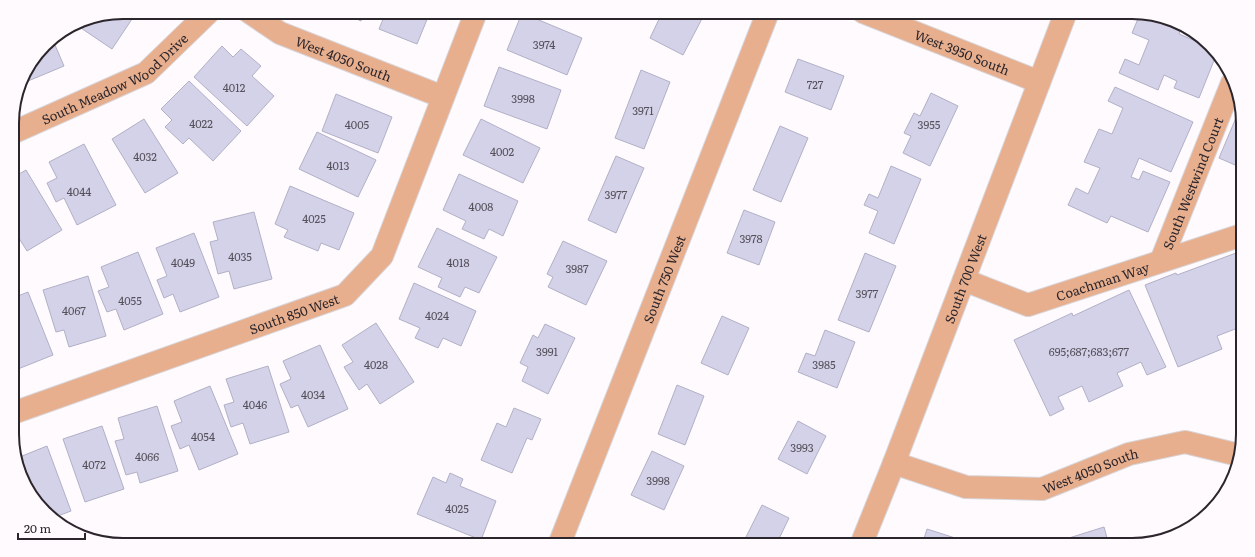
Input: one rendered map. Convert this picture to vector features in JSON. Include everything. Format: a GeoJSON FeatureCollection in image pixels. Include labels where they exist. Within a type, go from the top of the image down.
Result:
{"type":"FeatureCollection","features":[{"type":"Feature","properties":{"kind":"street","name":"South Meadow Wood Drive"},"geometry":{"type":"LineString","coordinates":[[19,130],[146,73],[202,19]]}},
{"type":"Feature","properties":{"kind":"street","name":"West 4050 South"},"geometry":{"type":"LineString","coordinates":[[259,19],[280,33],[443,97]]}},
{"type":"Feature","properties":{"kind":"street","name":"South 850 West"},"geometry":{"type":"LineString","coordinates":[[19,411],[345,296],[382,256],[473,19]]}},
{"type":"Feature","properties":{"kind":"street","name":"South 750 West"},"geometry":{"type":"LineString","coordinates":[[562,538],[765,19]]}},
{"type":"Feature","properties":{"kind":"street","name":"West 3950 South"},"geometry":{"type":"LineString","coordinates":[[881,19],[1039,82]]}},
{"type":"Feature","properties":{"kind":"street","name":"South 700 West"},"geometry":{"type":"LineString","coordinates":[[864,538],[894,463],[1063,19]]}},
{"type":"Feature","properties":{"kind":"street","name":"South Westwind Court"},"geometry":{"type":"LineString","coordinates":[[1161,261],[1230,89]]}},
{"type":"Feature","properties":{"kind":"street","name":"Coachman Way"},"geometry":{"type":"LineString","coordinates":[[964,280],[1028,305],[1236,237]]}},
{"type":"Feature","properties":{"kind":"street","name":"West 4050 South"},"geometry":{"type":"LineString","coordinates":[[894,463],[966,486],[1042,488],[1129,454],[1185,442],[1234,454]]}},
{"type":"Feature","properties":{"kind":"building"},"geometry":{"type":"Polygon","coordinates":[[[132,19],[112,49],[81,28],[103,21],[132,19]]]}},
{"type":"Feature","properties":{"kind":"building"},"geometry":{"type":"Polygon","coordinates":[[[383,19],[427,19],[417,44],[379,29],[383,19]]]}},
{"type":"Feature","properties":{"kind":"building"},"geometry":{"type":"Polygon","coordinates":[[[520,19],[536,19],[582,38],[567,75],[507,50],[520,19]]]}},
{"type":"Feature","properties":{"kind":"building"},"geometry":{"type":"Polygon","coordinates":[[[659,19],[702,19],[683,55],[650,38],[659,19]]]}},
{"type":"Feature","properties":{"kind":"building"},"geometry":{"type":"Polygon","coordinates":[[[1138,19],[1152,21],[1180,31],[1179,34],[1197,41],[1206,49],[1214,59],[1199,98],[1174,88],[1177,81],[1164,75],[1158,90],[1119,73],[1125,59],[1139,65],[1149,40],[1132,33],[1138,19]]]}},
{"type":"Feature","properties":{"kind":"building"},"geometry":{"type":"Polygon","coordinates":[[[55,44],[64,66],[28,81],[40,60],[55,44]]]}},
{"type":"Feature","properties":{"kind":"building"},"geometry":{"type":"Polygon","coordinates":[[[222,46],[233,57],[241,49],[261,66],[252,76],[274,96],[247,126],[194,77],[222,46]]]}},
{"type":"Feature","properties":{"kind":"building"},"geometry":{"type":"Polygon","coordinates":[[[798,59],[844,76],[831,110],[785,92],[798,59]]]}},
{"type":"Feature","properties":{"kind":"building"},"geometry":{"type":"Polygon","coordinates":[[[499,67],[561,90],[547,129],[484,106],[499,67]]]}},
{"type":"Feature","properties":{"kind":"building"},"geometry":{"type":"Polygon","coordinates":[[[641,70],[670,82],[644,149],[615,138],[641,70]]]}},
{"type":"Feature","properties":{"kind":"building"},"geometry":{"type":"Polygon","coordinates":[[[189,81],[241,131],[213,161],[189,138],[183,144],[165,127],[172,120],[161,109],[189,81]]]}},
{"type":"Feature","properties":{"kind":"building"},"geometry":{"type":"Polygon","coordinates":[[[1115,87],[1193,122],[1171,172],[1139,158],[1131,177],[1139,180],[1143,171],[1170,182],[1148,232],[1111,216],[1107,223],[1068,205],[1076,188],[1088,194],[1100,168],[1084,162],[1099,129],[1112,134],[1123,108],[1108,101],[1115,87]]]}},
{"type":"Feature","properties":{"kind":"building"},"geometry":{"type":"Polygon","coordinates":[[[931,93],[958,106],[930,166],[903,153],[911,136],[904,133],[914,113],[920,116],[931,93]]]}},
{"type":"Feature","properties":{"kind":"building"},"geometry":{"type":"Polygon","coordinates":[[[336,94],[392,117],[378,153],[322,131],[336,94]]]}},
{"type":"Feature","properties":{"kind":"building"},"geometry":{"type":"Polygon","coordinates":[[[144,119],[178,173],[145,193],[112,139],[144,119]]]}},
{"type":"Feature","properties":{"kind":"building"},"geometry":{"type":"Polygon","coordinates":[[[481,119],[540,148],[523,183],[463,155],[481,119]]]}},
{"type":"Feature","properties":{"kind":"building"},"geometry":{"type":"Polygon","coordinates":[[[1236,119],[1236,165],[1219,158],[1236,119]]]}},
{"type":"Feature","properties":{"kind":"building"},"geometry":{"type":"Polygon","coordinates":[[[780,126],[808,138],[781,202],[753,190],[780,126]]]}},
{"type":"Feature","properties":{"kind":"building"},"geometry":{"type":"Polygon","coordinates":[[[317,132],[376,160],[358,197],[299,169],[317,132]]]}},
{"type":"Feature","properties":{"kind":"building"},"geometry":{"type":"Polygon","coordinates":[[[84,144],[116,205],[77,225],[64,198],[56,202],[47,183],[57,178],[49,162],[84,144]]]}},
{"type":"Feature","properties":{"kind":"building"},"geometry":{"type":"Polygon","coordinates":[[[616,156],[644,168],[616,233],[588,220],[616,156]]]}},
{"type":"Feature","properties":{"kind":"building"},"geometry":{"type":"Polygon","coordinates":[[[891,166],[921,179],[894,244],[869,233],[878,211],[864,205],[869,194],[878,198],[891,166]]]}},
{"type":"Feature","properties":{"kind":"building"},"geometry":{"type":"Polygon","coordinates":[[[26,170],[62,230],[27,251],[19,238],[19,174],[26,170]]]}},
{"type":"Feature","properties":{"kind":"building"},"geometry":{"type":"Polygon","coordinates":[[[459,174],[518,201],[503,236],[489,229],[484,239],[462,229],[466,221],[443,210],[459,174]]]}},
{"type":"Feature","properties":{"kind":"building"},"geometry":{"type":"Polygon","coordinates":[[[290,186],[354,213],[339,250],[321,243],[318,251],[284,237],[288,230],[275,224],[290,186]]]}},
{"type":"Feature","properties":{"kind":"building"},"geometry":{"type":"Polygon","coordinates":[[[744,210],[775,222],[759,265],[727,253],[744,210]]]}},
{"type":"Feature","properties":{"kind":"building"},"geometry":{"type":"Polygon","coordinates":[[[254,212],[272,279],[234,289],[229,271],[218,274],[210,242],[218,240],[213,222],[254,212]]]}},
{"type":"Feature","properties":{"kind":"building"},"geometry":{"type":"Polygon","coordinates":[[[437,228],[497,257],[479,293],[465,287],[460,297],[438,287],[442,278],[418,267],[437,228]]]}},
{"type":"Feature","properties":{"kind":"building"},"geometry":{"type":"Polygon","coordinates":[[[194,233],[219,297],[180,312],[173,294],[164,298],[157,280],[167,276],[156,248],[194,233]]]}},
{"type":"Feature","properties":{"kind":"building"},"geometry":{"type":"Polygon","coordinates":[[[563,241],[607,261],[586,305],[548,287],[553,277],[547,274],[563,241]]]}},
{"type":"Feature","properties":{"kind":"building"},"geometry":{"type":"Polygon","coordinates":[[[138,252],[163,314],[124,330],[116,309],[107,312],[98,291],[109,287],[101,267],[138,252]]]}},
{"type":"Feature","properties":{"kind":"building"},"geometry":{"type":"Polygon","coordinates":[[[865,253],[896,266],[869,332],[838,320],[865,253]]]}},
{"type":"Feature","properties":{"kind":"building"},"geometry":{"type":"Polygon","coordinates":[[[1236,253],[1236,329],[1217,336],[1222,349],[1178,367],[1145,285],[1176,273],[1177,275],[1236,253]]]}},
{"type":"Feature","properties":{"kind":"building"},"geometry":{"type":"Polygon","coordinates":[[[88,276],[106,336],[69,347],[64,330],[56,332],[43,290],[88,276]]]}},
{"type":"Feature","properties":{"kind":"building"},"geometry":{"type":"Polygon","coordinates":[[[414,283],[476,311],[461,346],[443,338],[438,348],[415,338],[420,328],[399,319],[414,283]]]}},
{"type":"Feature","properties":{"kind":"building"},"geometry":{"type":"Polygon","coordinates":[[[1129,290],[1166,367],[1147,375],[1141,362],[1117,373],[1123,386],[1089,402],[1082,386],[1058,397],[1064,409],[1050,416],[1014,340],[1072,313],[1073,316],[1129,290]]]}},
{"type":"Feature","properties":{"kind":"building"},"geometry":{"type":"Polygon","coordinates":[[[28,292],[53,355],[19,369],[19,296],[28,292]]]}},
{"type":"Feature","properties":{"kind":"building"},"geometry":{"type":"Polygon","coordinates":[[[722,316],[749,328],[728,375],[701,363],[722,316]]]}},
{"type":"Feature","properties":{"kind":"building"},"geometry":{"type":"Polygon","coordinates":[[[376,323],[414,382],[380,404],[367,384],[359,390],[344,367],[353,362],[342,345],[376,323]]]}},
{"type":"Feature","properties":{"kind":"building"},"geometry":{"type":"Polygon","coordinates":[[[545,324],[575,338],[548,394],[522,381],[528,367],[520,363],[533,335],[538,338],[545,324]]]}},
{"type":"Feature","properties":{"kind":"building"},"geometry":{"type":"Polygon","coordinates":[[[825,330],[855,342],[837,388],[798,372],[806,353],[815,356],[825,330]]]}},
{"type":"Feature","properties":{"kind":"building"},"geometry":{"type":"Polygon","coordinates":[[[320,345],[348,409],[308,427],[298,405],[291,408],[280,384],[291,379],[283,361],[320,345]]]}},
{"type":"Feature","properties":{"kind":"building"},"geometry":{"type":"Polygon","coordinates":[[[268,366],[289,432],[250,444],[243,423],[231,427],[224,405],[234,402],[226,379],[268,366]]]}},
{"type":"Feature","properties":{"kind":"building"},"geometry":{"type":"Polygon","coordinates":[[[677,385],[704,396],[685,445],[658,434],[677,385]]]}},
{"type":"Feature","properties":{"kind":"building"},"geometry":{"type":"Polygon","coordinates":[[[210,386],[238,454],[199,470],[189,445],[180,449],[171,426],[182,422],[174,401],[210,386]]]}},
{"type":"Feature","properties":{"kind":"building"},"geometry":{"type":"Polygon","coordinates":[[[157,406],[178,471],[140,483],[137,472],[126,475],[115,441],[124,439],[118,418],[157,406]]]}},
{"type":"Feature","properties":{"kind":"building"},"geometry":{"type":"Polygon","coordinates":[[[514,408],[541,419],[532,440],[527,438],[512,473],[481,460],[497,423],[506,427],[514,408]]]}},
{"type":"Feature","properties":{"kind":"building"},"geometry":{"type":"Polygon","coordinates":[[[798,421],[826,436],[807,474],[778,459],[798,421]]]}},
{"type":"Feature","properties":{"kind":"building"},"geometry":{"type":"Polygon","coordinates":[[[102,426],[124,489],[85,502],[63,439],[102,426]]]}},
{"type":"Feature","properties":{"kind":"building"},"geometry":{"type":"Polygon","coordinates":[[[47,446],[71,511],[58,516],[49,508],[33,486],[27,474],[22,456],[47,446]]]}},
{"type":"Feature","properties":{"kind":"building"},"geometry":{"type":"Polygon","coordinates":[[[652,451],[684,466],[664,510],[631,495],[652,451]]]}},
{"type":"Feature","properties":{"kind":"building"},"geometry":{"type":"Polygon","coordinates":[[[450,473],[463,479],[460,486],[496,501],[482,538],[476,538],[417,514],[433,477],[446,483],[450,473]]]}},
{"type":"Feature","properties":{"kind":"building"},"geometry":{"type":"Polygon","coordinates":[[[762,505],[789,518],[779,538],[746,538],[762,505]]]}},
{"type":"Feature","properties":{"kind":"building"},"geometry":{"type":"Polygon","coordinates":[[[1104,527],[1107,538],[1069,538],[1104,527]]]}},
{"type":"Feature","properties":{"kind":"building"},"geometry":{"type":"Polygon","coordinates":[[[927,529],[955,538],[924,538],[927,529]]]}}]}
